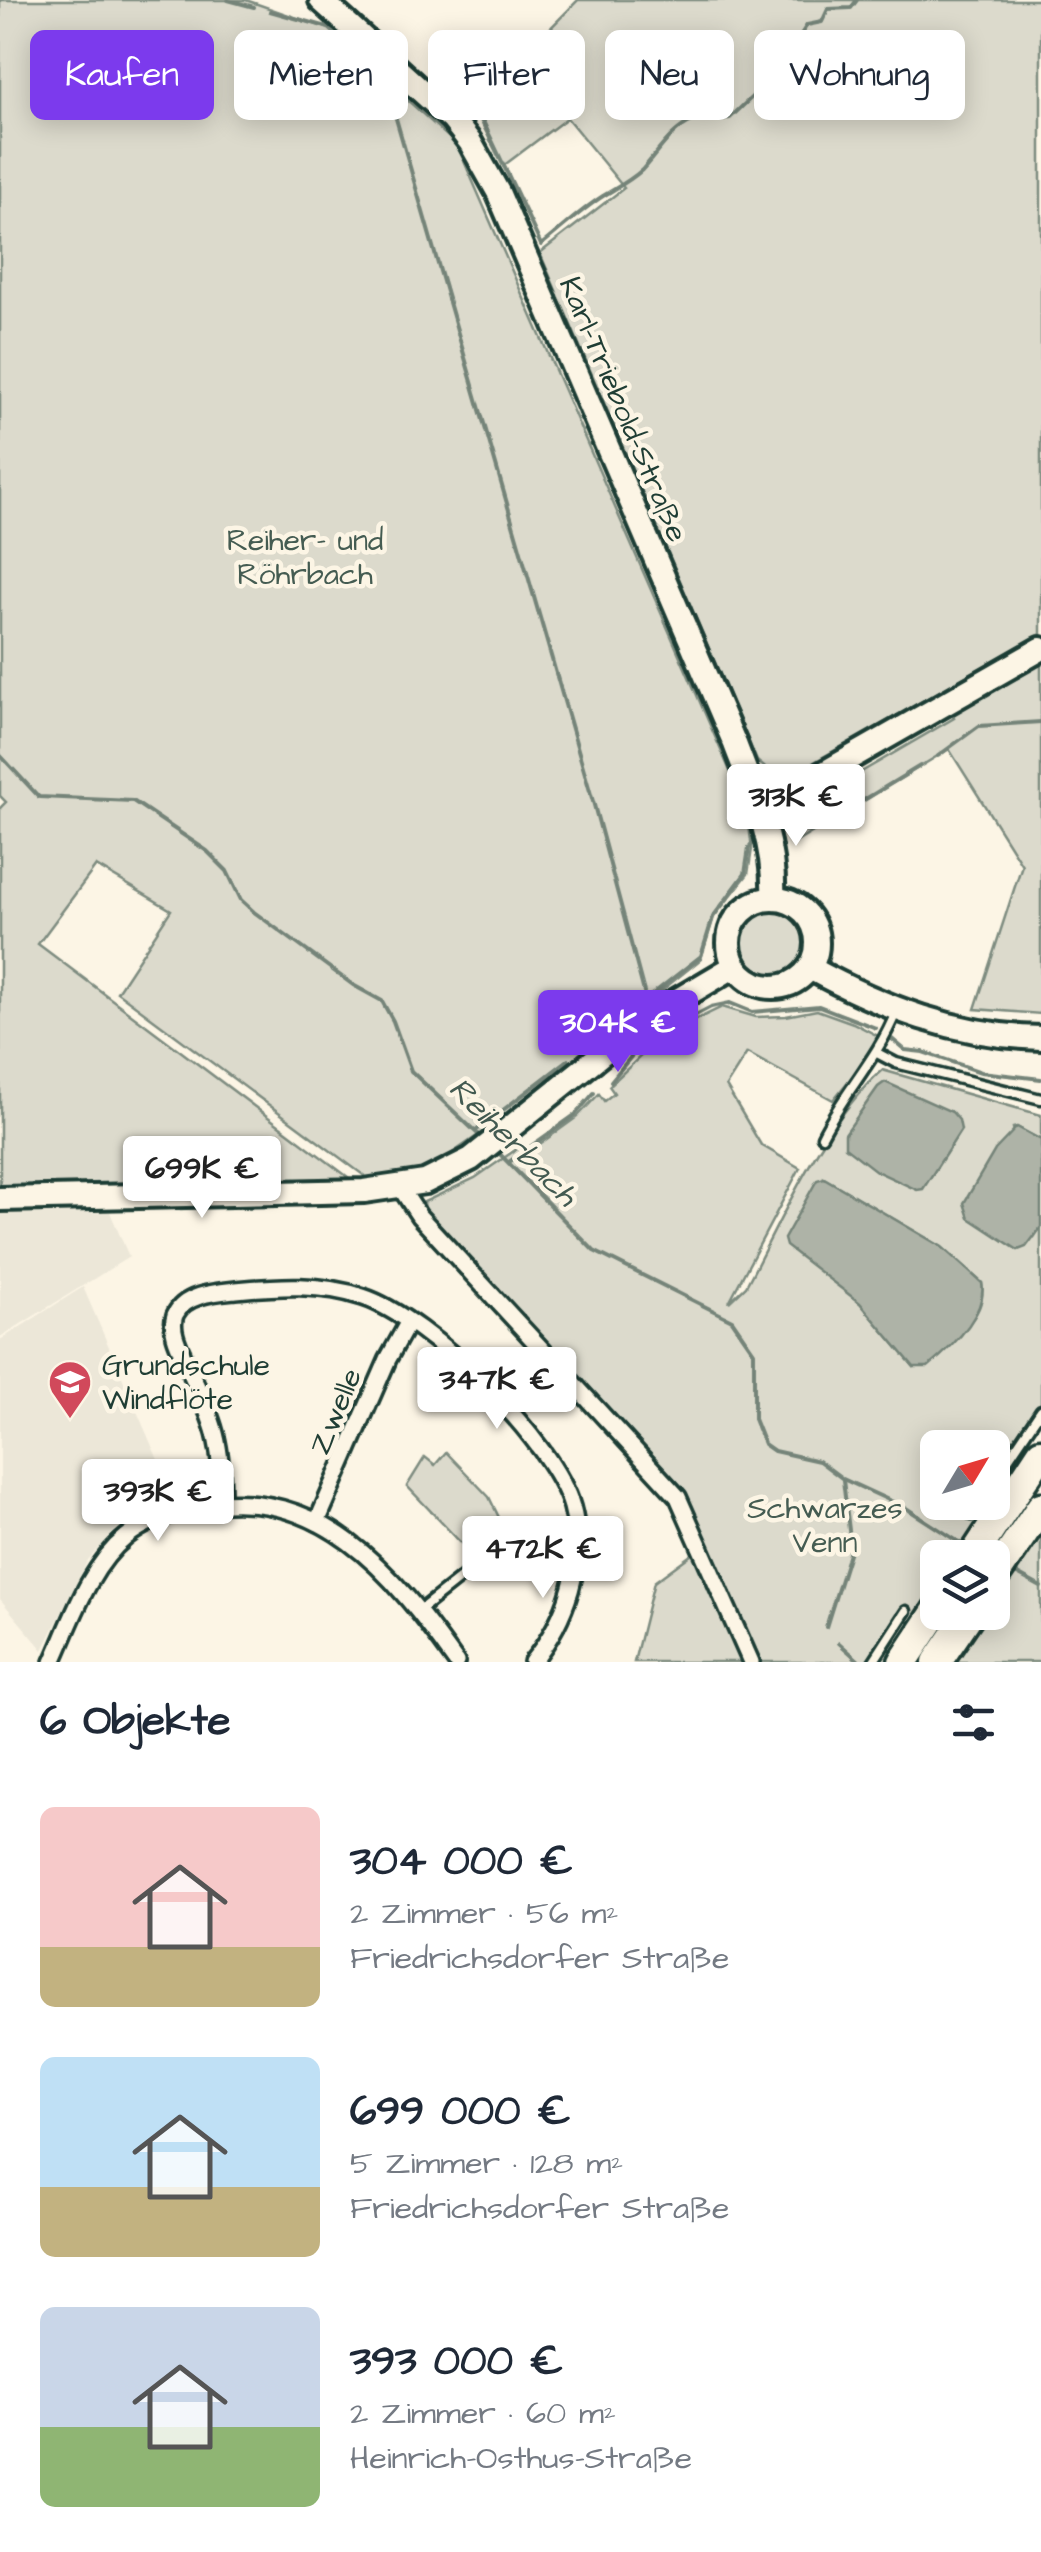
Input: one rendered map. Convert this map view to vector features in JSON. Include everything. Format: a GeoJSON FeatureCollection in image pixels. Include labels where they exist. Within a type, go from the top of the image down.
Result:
{"type":"FeatureCollection","features":[{"type":"Feature","properties":{"kind":"highway"},"geometry":{"type":"LineString","coordinates":[[1010,1484],[1041,1453]]}},
{"type":"Feature","properties":{"kind":"highway"},"geometry":{"type":"LineString","coordinates":[[1010,1554],[1041,1507]]}},
{"type":"Feature","properties":{"kind":"highway"},"geometry":{"type":"LineString","coordinates":[[909,1652],[924,1630]]}},
{"type":"Feature","properties":{"kind":"highway"},"geometry":{"type":"LineString","coordinates":[[939,1659],[958,1630]]}},
{"type":"Feature","properties":{"kind":"street","name":"Karl-Triebold-Straße"},"geometry":{"type":"LineString","coordinates":[[321,0],[452,119],[498,192],[759,806],[771,861],[773,899]]}},
{"type":"Feature","properties":{"kind":"street"},"geometry":{"type":"LineString","coordinates":[[759,806],[780,798],[1041,649]]}},
{"type":"Feature","properties":{"kind":"street"},"geometry":{"type":"LineString","coordinates":[[773,899],[796,905],[814,926],[818,941],[810,968],[798,981],[769,988],[744,978],[734,966],[729,936],[736,919],[748,906],[773,899]]}},
{"type":"Feature","properties":{"kind":"street"},"geometry":{"type":"LineString","coordinates":[[0,1199],[400,1187],[441,1176],[490,1145],[644,1020],[734,966]]}},
{"type":"Feature","properties":{"kind":"street"},"geometry":{"type":"LineString","coordinates":[[810,968],[896,1010],[973,1032],[1041,1038]]}},
{"type":"Feature","properties":{"kind":"street"},"geometry":{"type":"LineString","coordinates":[[400,1187],[419,1216],[672,1488],[751,1662]]}},
{"type":"Feature","properties":{"kind":"street"},"geometry":{"type":"LineString","coordinates":[[222,1502],[222,1459],[214,1421],[174,1328],[174,1316],[181,1306],[223,1291],[300,1286],[330,1288],[367,1298],[432,1336],[475,1374],[512,1414],[560,1480],[572,1506],[576,1550],[569,1596],[552,1633],[532,1662]]}},
{"type":"Feature","properties":{"kind":"street","name":"Zwelle"},"geometry":{"type":"LineString","coordinates":[[317,1522],[388,1358],[408,1323]]}},
{"type":"Feature","properties":{"kind":"street"},"geometry":{"type":"LineString","coordinates":[[53,1662],[84,1594],[124,1538],[178,1511],[222,1502],[287,1510],[348,1540],[386,1571],[420,1610],[456,1662]]}},
{"type":"Feature","properties":{"kind":"lane"},"geometry":{"type":"LineString","coordinates":[[822,1136],[838,1104],[877,1053],[896,1010]]}},
{"type":"Feature","properties":{"kind":"lane"},"geometry":{"type":"LineString","coordinates":[[877,1053],[896,1063],[1041,1099]]}},
{"type":"Feature","properties":{"kind":"lane"},"geometry":{"type":"LineString","coordinates":[[1010,1456],[1041,1410]]}},
{"type":"Feature","properties":{"kind":"lane"},"geometry":{"type":"LineString","coordinates":[[420,1610],[482,1561]]}},
{"type":"Feature","properties":{"kind":"lane"},"geometry":{"type":"LineString","coordinates":[[873,1662],[906,1611]]}},
{"type":"Feature","properties":{"kind":"shaded area"},"geometry":{"type":"Polygon","coordinates":[[[885,1082],[952,1112],[959,1120],[961,1130],[923,1189],[917,1190],[876,1171],[845,1147],[845,1134],[885,1082]]]}},
{"type":"Feature","properties":{"kind":"shaded area"},"geometry":{"type":"Polygon","coordinates":[[[1017,1127],[1041,1140],[1041,1227],[1026,1247],[1018,1250],[969,1218],[964,1203],[995,1150],[1017,1127]]]}},
{"type":"Feature","properties":{"kind":"shaded area"},"geometry":{"type":"Polygon","coordinates":[[[824,1178],[942,1247],[982,1283],[973,1319],[928,1367],[914,1367],[860,1303],[786,1246],[784,1239],[817,1180],[824,1178]]]}},
{"type":"Feature","properties":{"kind":"shaded area"},"geometry":{"type":"Polygon","coordinates":[[[110,1212],[129,1257],[0,1337],[0,1213],[110,1212]]]}},
{"type":"Feature","properties":{"kind":"shaded area","name":"Grundschule Windflöte"},"geometry":{"type":"Polygon","coordinates":[[[83,1287],[175,1499],[138,1514],[117,1528],[88,1560],[43,1650],[0,1599],[0,1340],[83,1287]]]}},
{"type":"Feature","properties":{"kind":"green space","name":"Reiher- und Röhrbach"},"geometry":{"type":"Polygon","coordinates":[[[0,0],[246,0],[329,29],[234,30],[234,120],[408,120],[408,101],[457,145],[747,810],[752,849],[748,874],[714,917],[701,959],[500,1120],[438,1163],[412,1175],[370,1180],[117,992],[171,910],[96,866],[38,944],[356,1183],[0,1186],[0,808],[6,802],[0,796],[0,0]]]}},
{"type":"Feature","properties":{"kind":"green space"},"geometry":{"type":"Polygon","coordinates":[[[578,0],[1041,0],[1041,634],[791,775],[770,772],[757,761],[540,253],[624,188],[569,120],[585,120],[585,30],[549,30],[578,0]]]}},
{"type":"Feature","properties":{"kind":"green space"},"geometry":{"type":"Polygon","coordinates":[[[480,120],[564,120],[503,166],[480,120]]]}},
{"type":"Feature","properties":{"kind":"green space"},"geometry":{"type":"Polygon","coordinates":[[[1041,663],[1041,1014],[975,1009],[1022,865],[949,749],[795,843],[796,832],[806,807],[827,788],[836,782],[839,785],[954,718],[952,715],[1041,663]]]}},
{"type":"Feature","properties":{"kind":"green space"},"geometry":{"type":"Polygon","coordinates":[[[773,907],[799,918],[810,944],[799,970],[773,981],[747,970],[736,944],[747,918],[773,907]]]}},
{"type":"Feature","properties":{"kind":"green space","name":"Schwarzes Venn"},"geometry":{"type":"Polygon","coordinates":[[[722,1007],[756,1017],[817,1010],[880,1037],[833,1100],[747,1053],[726,1086],[761,1145],[800,1168],[729,1302],[746,1286],[823,1143],[860,1092],[882,1070],[1041,1115],[1041,1140],[1013,1128],[1035,1236],[1041,1227],[1041,1404],[1010,1451],[1010,1430],[920,1430],[920,1520],[1010,1520],[1010,1504],[1041,1527],[1041,1662],[761,1662],[683,1488],[425,1211],[424,1202],[475,1178],[524,1144],[530,1151],[577,1117],[599,1094],[604,1101],[614,1093],[609,1086],[662,1036],[722,1007]],[[824,1178],[826,1275],[860,1303],[914,1367],[970,1322],[982,1297],[982,1283],[942,1247],[824,1178]]]}},
{"type":"Feature","properties":{"kind":"green space"},"geometry":{"type":"Polygon","coordinates":[[[446,1452],[489,1497],[509,1538],[479,1562],[407,1486],[425,1457],[435,1465],[446,1452]]]}},
{"type":"Feature","properties":{"kind":"green space"},"geometry":{"type":"Polygon","coordinates":[[[695,1552],[743,1662],[634,1662],[654,1582],[695,1552]]]}},
{"type":"Feature","properties":{"kind":"waterway"},"geometry":{"type":"LineString","coordinates":[[228,0],[254,7]]}},
{"type":"Feature","properties":{"kind":"waterway"},"geometry":{"type":"LineString","coordinates":[[482,120],[541,245],[587,207],[637,174],[684,125],[702,118],[730,118],[774,76],[807,25],[822,22],[828,9],[851,8],[857,0]]}},
{"type":"Feature","properties":{"kind":"waterway"},"geometry":{"type":"LineString","coordinates":[[270,11],[335,30]]}},
{"type":"Feature","properties":{"kind":"waterway"},"geometry":{"type":"LineString","coordinates":[[408,94],[438,121]]}},
{"type":"Feature","properties":{"kind":"waterway"},"geometry":{"type":"LineString","coordinates":[[396,120],[644,992]]}},
{"type":"Feature","properties":{"kind":"waterway"},"geometry":{"type":"LineString","coordinates":[[938,756],[979,726],[1041,722]]}},
{"type":"Feature","properties":{"kind":"waterway","name":"Reiherbach"},"geometry":{"type":"LineString","coordinates":[[0,755],[39,797],[133,801],[207,851],[227,871],[241,900],[254,912],[353,985],[382,1001],[411,1071],[481,1137]]}},
{"type":"Feature","properties":{"kind":"waterway"},"geometry":{"type":"LineString","coordinates":[[793,829],[811,832],[920,766]]}},
{"type":"Feature","properties":{"kind":"waterway"},"geometry":{"type":"LineString","coordinates":[[584,1048],[701,956],[713,917],[745,874],[753,843]]}},
{"type":"Feature","properties":{"kind":"waterway"},"geometry":{"type":"LineString","coordinates":[[611,1081],[635,1052],[661,1033],[711,1007],[730,1003],[752,1012],[819,1006],[876,1028]]}},
{"type":"Feature","properties":{"kind":"waterway"},"geometry":{"type":"LineString","coordinates":[[892,1039],[905,1050],[923,1052],[981,1072],[1041,1079]]}},
{"type":"Feature","properties":{"kind":"waterway"},"geometry":{"type":"LineString","coordinates":[[477,1130],[568,1060]]}},
{"type":"Feature","properties":{"kind":"waterway"},"geometry":{"type":"LineString","coordinates":[[509,1162],[575,1115],[594,1093]]}},
{"type":"Feature","properties":{"kind":"waterway","name":"Reiherbach"},"geometry":{"type":"LineString","coordinates":[[496,1150],[594,1251],[732,1320],[754,1352],[754,1419],[764,1444],[774,1451],[819,1461],[843,1479],[906,1508],[956,1540]]}},
{"type":"Feature","properties":{"kind":"waterway"},"geometry":{"type":"LineString","coordinates":[[826,1627],[851,1547],[843,1480]]}},
{"type":"Feature","properties":{"kind":"waterway","name":"Reiherbach"},"geometry":{"type":"LineString","coordinates":[[1010,1570],[1041,1587]]}},
{"type":"Feature","properties":{"kind":"waterway"},"geometry":{"type":"LineString","coordinates":[[839,1643],[858,1660]]}},
{"type":"Feature","properties":{"kind":"place","name":"Grundschule Windflöte"},"geometry":{"type":"Point","coordinates":[70,1420]}}]}
